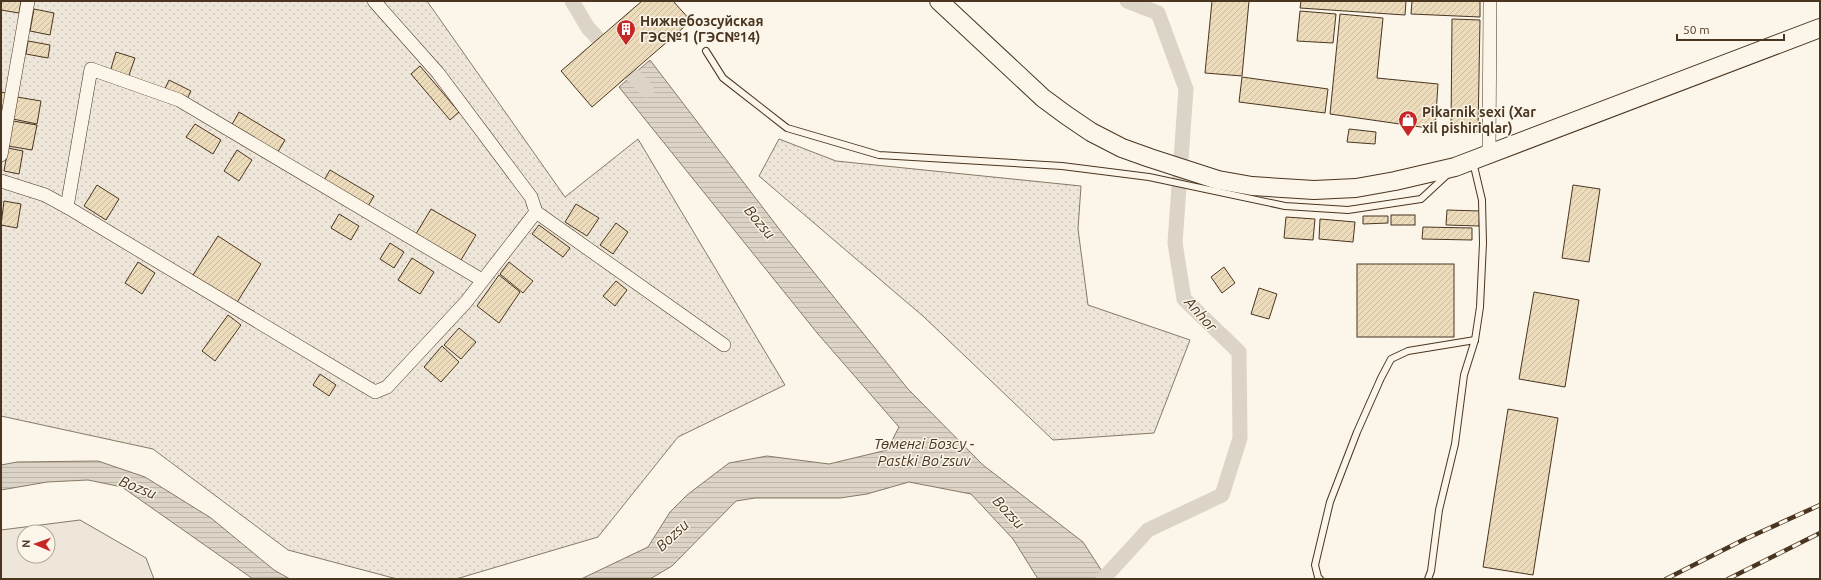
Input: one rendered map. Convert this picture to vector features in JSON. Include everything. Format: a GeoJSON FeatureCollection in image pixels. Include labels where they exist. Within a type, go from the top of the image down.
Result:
{"type":"FeatureCollection","features":[{"type":"Feature","properties":{"kind":"main road"},"geometry":{"type":"LineString","coordinates":[[939,1],[1043,98],[1066,116],[1091,132],[1122,148],[1219,186],[1252,186],[1314,190],[1356,188],[1395,181],[1455,167],[1820,28]]}},
{"type":"Feature","properties":{"kind":"street"},"geometry":{"type":"LineString","coordinates":[[1,155],[28,1]]}},
{"type":"Feature","properties":{"kind":"street"},"geometry":{"type":"LineString","coordinates":[[374,1],[438,73],[531,197],[536,212],[724,345]]}},
{"type":"Feature","properties":{"kind":"street"},"geometry":{"type":"LineString","coordinates":[[1481,157],[1490,1]]}},
{"type":"Feature","properties":{"kind":"street"},"geometry":{"type":"LineString","coordinates":[[67,207],[91,69],[179,100],[482,280]]}},
{"type":"Feature","properties":{"kind":"street"},"geometry":{"type":"LineString","coordinates":[[1,181],[45,195],[67,207],[375,392],[387,387],[466,302],[536,212]]}},
{"type":"Feature","properties":{"kind":"lane"},"geometry":{"type":"LineString","coordinates":[[706,51],[724,78],[788,128],[879,155],[1062,166],[1219,186],[1285,206],[1348,210],[1421,199],[1455,167]]}},
{"type":"Feature","properties":{"kind":"lane"},"geometry":{"type":"LineString","coordinates":[[1428,579],[1431,571],[1439,510],[1456,444],[1464,375],[1475,340],[1480,307],[1483,243],[1481,157]]}},
{"type":"Feature","properties":{"kind":"lane"},"geometry":{"type":"LineString","coordinates":[[1320,579],[1318,577],[1315,565],[1330,502],[1357,432],[1391,359],[1408,351],[1475,340]]}},
{"type":"Feature","properties":{"kind":"shaded area"},"geometry":{"type":"Polygon","coordinates":[[[1,1],[427,1],[565,197],[638,139],[785,385],[678,437],[598,537],[456,579],[397,579],[288,550],[153,449],[1,416],[1,1]]]}},
{"type":"Feature","properties":{"kind":"shaded area"},"geometry":{"type":"Polygon","coordinates":[[[779,139],[836,161],[1081,186],[1078,229],[1088,305],[1190,340],[1154,433],[1053,440],[924,317],[759,176],[779,139]]]}},
{"type":"Feature","properties":{"kind":"shaded area"},"geometry":{"type":"Polygon","coordinates":[[[80,520],[146,558],[154,579],[1,579],[1,530],[16,528],[16,564],[56,564],[56,524],[48,524],[80,520]]]}},
{"type":"Feature","properties":{"kind":"water","name":"Төменгі Бозсу - Pastki Boʻzsuv"},"geometry":{"type":"Polygon","coordinates":[[[650,60],[783,234],[908,389],[983,465],[1083,542],[1107,579],[1038,579],[1013,539],[971,494],[909,482],[867,494],[840,498],[755,498],[736,501],[672,566],[650,579],[581,579],[648,547],[670,512],[687,495],[729,463],[767,456],[829,464],[887,450],[899,427],[818,334],[619,87],[650,60]]]}},
{"type":"Feature","properties":{"kind":"water","name":"Bozsu"},"geometry":{"type":"Polygon","coordinates":[[[98,461],[145,477],[211,518],[274,570],[290,579],[253,579],[122,487],[88,480],[47,482],[1,490],[1,465],[17,462],[98,461]]]}},
{"type":"Feature","properties":{"kind":"building"},"geometry":{"type":"Polygon","coordinates":[[[1,1],[21,1],[19,13],[1,10],[1,1]]]}},
{"type":"Feature","properties":{"kind":"building","name":"Нижнебозсуйская ГЭС№1 (ГЭС№14)"},"geometry":{"type":"Polygon","coordinates":[[[642,1],[673,1],[691,21],[592,107],[561,71],[642,1]]]}},
{"type":"Feature","properties":{"kind":"building"},"geometry":{"type":"Polygon","coordinates":[[[1212,1],[1249,1],[1242,76],[1205,73],[1212,1]]]}},
{"type":"Feature","properties":{"kind":"building"},"geometry":{"type":"Polygon","coordinates":[[[1301,1],[1406,1],[1405,15],[1300,8],[1301,1]]]}},
{"type":"Feature","properties":{"kind":"building"},"geometry":{"type":"Polygon","coordinates":[[[1412,1],[1480,1],[1480,17],[1411,14],[1412,1]]]}},
{"type":"Feature","properties":{"kind":"building"},"geometry":{"type":"Polygon","coordinates":[[[34,9],[54,13],[50,35],[30,31],[34,9]]]}},
{"type":"Feature","properties":{"kind":"building"},"geometry":{"type":"Polygon","coordinates":[[[1300,11],[1336,14],[1333,43],[1297,41],[1300,11]]]}},
{"type":"Feature","properties":{"kind":"building"},"geometry":{"type":"Polygon","coordinates":[[[1340,14],[1383,18],[1377,78],[1438,84],[1435,129],[1330,114],[1340,14]]]}},
{"type":"Feature","properties":{"kind":"building"},"geometry":{"type":"Polygon","coordinates":[[[1452,19],[1480,20],[1478,132],[1451,130],[1452,19]]]}},
{"type":"Feature","properties":{"kind":"building"},"geometry":{"type":"Polygon","coordinates":[[[28,41],[50,45],[48,58],[26,54],[28,41]]]}},
{"type":"Feature","properties":{"kind":"building"},"geometry":{"type":"Polygon","coordinates":[[[116,52],[135,58],[128,78],[110,72],[116,52]]]}},
{"type":"Feature","properties":{"kind":"building"},"geometry":{"type":"Polygon","coordinates":[[[420,66],[459,112],[450,120],[411,74],[420,66]]]}},
{"type":"Feature","properties":{"kind":"building"},"geometry":{"type":"Polygon","coordinates":[[[1242,77],[1328,89],[1325,113],[1239,102],[1242,77]]]}},
{"type":"Feature","properties":{"kind":"building"},"geometry":{"type":"Polygon","coordinates":[[[169,80],[191,91],[186,101],[164,91],[169,80]]]}},
{"type":"Feature","properties":{"kind":"building"},"geometry":{"type":"Polygon","coordinates":[[[1,92],[6,93],[2,111],[1,111],[1,92]]]}},
{"type":"Feature","properties":{"kind":"building"},"geometry":{"type":"Polygon","coordinates":[[[17,97],[41,101],[37,124],[13,119],[17,97]]]}},
{"type":"Feature","properties":{"kind":"building"},"geometry":{"type":"Polygon","coordinates":[[[239,112],[285,140],[276,155],[230,128],[239,112]]]}},
{"type":"Feature","properties":{"kind":"building"},"geometry":{"type":"Polygon","coordinates":[[[13,121],[37,125],[32,150],[8,146],[13,121]]]}},
{"type":"Feature","properties":{"kind":"building"},"geometry":{"type":"Polygon","coordinates":[[[195,124],[221,140],[213,154],[186,137],[195,124]]]}},
{"type":"Feature","properties":{"kind":"building"},"geometry":{"type":"Polygon","coordinates":[[[1349,129],[1376,132],[1375,144],[1347,142],[1349,129]]]}},
{"type":"Feature","properties":{"kind":"building"},"geometry":{"type":"Polygon","coordinates":[[[8,148],[23,151],[19,174],[4,171],[8,148]]]}},
{"type":"Feature","properties":{"kind":"building"},"geometry":{"type":"Polygon","coordinates":[[[237,150],[252,160],[239,181],[224,171],[237,150]]]}},
{"type":"Feature","properties":{"kind":"building"},"geometry":{"type":"Polygon","coordinates":[[[330,170],[374,196],[367,208],[323,182],[330,170]]]}},
{"type":"Feature","properties":{"kind":"building"},"geometry":{"type":"Polygon","coordinates":[[[97,185],[119,199],[106,220],[84,206],[97,185]]]}},
{"type":"Feature","properties":{"kind":"building"},"geometry":{"type":"Polygon","coordinates":[[[1573,185],[1600,189],[1589,262],[1562,258],[1573,185]]]}},
{"type":"Feature","properties":{"kind":"building"},"geometry":{"type":"Polygon","coordinates":[[[4,201],[21,204],[17,228],[1,225],[4,201]]]}},
{"type":"Feature","properties":{"kind":"building"},"geometry":{"type":"Polygon","coordinates":[[[576,204],[599,218],[587,236],[565,222],[576,204]]]}},
{"type":"Feature","properties":{"kind":"building"},"geometry":{"type":"Polygon","coordinates":[[[431,209],[476,235],[461,260],[416,234],[431,209]]]}},
{"type":"Feature","properties":{"kind":"building"},"geometry":{"type":"Polygon","coordinates":[[[1447,210],[1480,211],[1479,226],[1446,225],[1447,210]]]}},
{"type":"Feature","properties":{"kind":"building"},"geometry":{"type":"Polygon","coordinates":[[[339,214],[359,226],[351,240],[331,228],[339,214]]]}},
{"type":"Feature","properties":{"kind":"building"},"geometry":{"type":"Polygon","coordinates":[[[1391,215],[1415,215],[1415,225],[1391,225],[1391,215]]]}},
{"type":"Feature","properties":{"kind":"building"},"geometry":{"type":"Polygon","coordinates":[[[1363,216],[1388,216],[1388,223],[1363,224],[1363,216]]]}},
{"type":"Feature","properties":{"kind":"building"},"geometry":{"type":"Polygon","coordinates":[[[1286,217],[1315,219],[1313,240],[1284,238],[1286,217]]]}},
{"type":"Feature","properties":{"kind":"building"},"geometry":{"type":"Polygon","coordinates":[[[1320,219],[1355,222],[1353,242],[1319,239],[1320,219]]]}},
{"type":"Feature","properties":{"kind":"building"},"geometry":{"type":"Polygon","coordinates":[[[616,223],[628,232],[613,254],[600,245],[616,223]]]}},
{"type":"Feature","properties":{"kind":"building"},"geometry":{"type":"Polygon","coordinates":[[[539,225],[570,248],[563,257],[532,234],[539,225]]]}},
{"type":"Feature","properties":{"kind":"building"},"geometry":{"type":"Polygon","coordinates":[[[1423,227],[1472,228],[1472,240],[1422,239],[1423,227]]]}},
{"type":"Feature","properties":{"kind":"building"},"geometry":{"type":"Polygon","coordinates":[[[218,236],[261,264],[236,304],[193,275],[218,236]]]}},
{"type":"Feature","properties":{"kind":"building"},"geometry":{"type":"Polygon","coordinates":[[[390,243],[404,252],[394,268],[380,259],[390,243]]]}},
{"type":"Feature","properties":{"kind":"building"},"geometry":{"type":"Polygon","coordinates":[[[412,258],[434,272],[420,294],[398,280],[412,258]]]}},
{"type":"Feature","properties":{"kind":"building"},"geometry":{"type":"Polygon","coordinates":[[[138,262],[155,273],[142,294],[125,283],[138,262]]]}},
{"type":"Feature","properties":{"kind":"building"},"geometry":{"type":"Polygon","coordinates":[[[509,262],[533,281],[523,293],[500,274],[509,262]]]}},
{"type":"Feature","properties":{"kind":"building"},"geometry":{"type":"Polygon","coordinates":[[[1357,264],[1454,264],[1454,337],[1357,337],[1357,264]]]}},
{"type":"Feature","properties":{"kind":"building"},"geometry":{"type":"Polygon","coordinates":[[[1224,267],[1235,283],[1222,293],[1211,277],[1224,267]]]}},
{"type":"Feature","properties":{"kind":"building"},"geometry":{"type":"Polygon","coordinates":[[[499,275],[520,292],[499,323],[477,306],[499,275]]]}},
{"type":"Feature","properties":{"kind":"building"},"geometry":{"type":"Polygon","coordinates":[[[616,281],[627,290],[615,306],[603,296],[616,281]]]}},
{"type":"Feature","properties":{"kind":"building"},"geometry":{"type":"Polygon","coordinates":[[[1259,288],[1277,294],[1269,319],[1251,314],[1259,288]]]}},
{"type":"Feature","properties":{"kind":"building"},"geometry":{"type":"Polygon","coordinates":[[[1534,292],[1579,300],[1565,387],[1519,379],[1534,292]]]}},
{"type":"Feature","properties":{"kind":"building"},"geometry":{"type":"Polygon","coordinates":[[[228,315],[241,325],[215,361],[202,351],[228,315]]]}},
{"type":"Feature","properties":{"kind":"building"},"geometry":{"type":"Polygon","coordinates":[[[459,328],[476,342],[461,359],[444,345],[459,328]]]}},
{"type":"Feature","properties":{"kind":"building"},"geometry":{"type":"Polygon","coordinates":[[[442,346],[459,362],[441,382],[424,367],[442,346]]]}},
{"type":"Feature","properties":{"kind":"building"},"geometry":{"type":"Polygon","coordinates":[[[320,374],[336,385],[329,396],[313,385],[320,374]]]}},
{"type":"Feature","properties":{"kind":"building"},"geometry":{"type":"Polygon","coordinates":[[[1508,409],[1558,418],[1533,575],[1483,567],[1508,409]]]}},
{"type":"Feature","properties":{"kind":"waterway","name":"Bozsu"},"geometry":{"type":"LineString","coordinates":[[572,1],[588,28],[647,90]]}},
{"type":"Feature","properties":{"kind":"waterway","name":"Anhor"},"geometry":{"type":"LineString","coordinates":[[1103,579],[1148,530],[1222,495],[1240,438],[1239,352],[1184,299],[1175,243],[1186,89],[1158,13],[1127,1]]}},
{"type":"Feature","properties":{"kind":"railway"},"geometry":{"type":"LineString","coordinates":[[1666,579],[1743,540],[1820,505]]}},
{"type":"Feature","properties":{"kind":"railway"},"geometry":{"type":"LineString","coordinates":[[1728,579],[1820,533]]}},
{"type":"Feature","properties":{"kind":"place","name":"Нижнебозсуйская ГЭС№1 (ГЭС№14)"},"geometry":{"type":"Point","coordinates":[626,46]}},
{"type":"Feature","properties":{"kind":"place","name":"Pikarnik sexi (Xar xil pishiriqlar)"},"geometry":{"type":"Point","coordinates":[1408,137]}}]}
